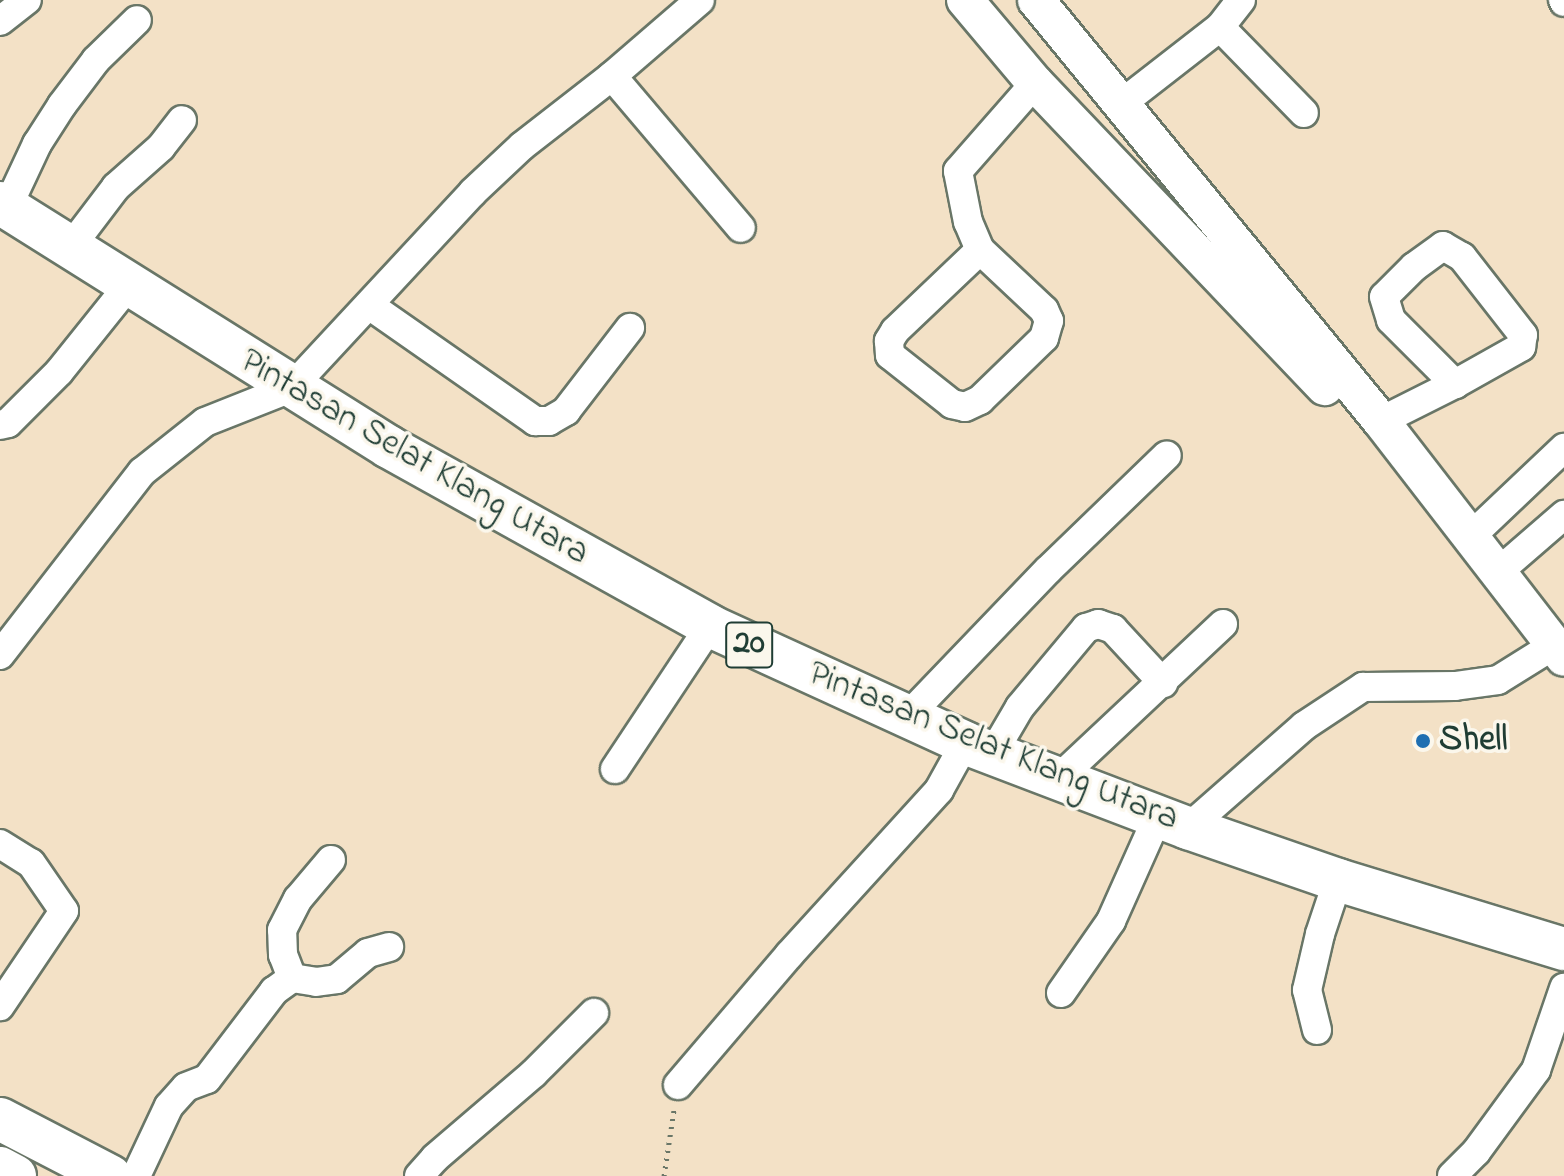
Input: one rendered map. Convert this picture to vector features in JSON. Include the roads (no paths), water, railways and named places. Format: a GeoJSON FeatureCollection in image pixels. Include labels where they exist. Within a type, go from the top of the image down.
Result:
{"type":"FeatureCollection","features":[{"type":"Feature","properties":{"kind":"highway","name":"Pintasan Selat Klang Utara"},"geometry":{"type":"LineString","coordinates":[[3,206],[291,388],[533,530],[710,626],[906,718],[1173,822],[1338,880],[1564,949]]}},
{"type":"Feature","properties":{"kind":"highway"},"geometry":{"type":"LineString","coordinates":[[0,1119],[110,1176]]}},
{"type":"Feature","properties":{"kind":"highway"},"geometry":{"type":"LineString","coordinates":[[0,1168],[15,1176]]}},
{"type":"Feature","properties":{"kind":"main road"},"geometry":{"type":"LineString","coordinates":[[965,0],[1035,83],[1469,538]]}},
{"type":"Feature","properties":{"kind":"main road"},"geometry":{"type":"LineString","coordinates":[[1036,0],[1381,421],[1559,652]]}},
{"type":"Feature","properties":{"kind":"street"},"geometry":{"type":"LineString","coordinates":[[0,21],[27,0]]}},
{"type":"Feature","properties":{"kind":"street"},"geometry":{"type":"LineString","coordinates":[[0,655],[142,472],[205,422],[291,388],[473,192],[522,146],[612,76],[700,0]]}},
{"type":"Feature","properties":{"kind":"street"},"geometry":{"type":"LineString","coordinates":[[1121,104],[1220,27],[1241,0]]}},
{"type":"Feature","properties":{"kind":"street"},"geometry":{"type":"LineString","coordinates":[[3,206],[62,105],[96,60],[137,20]]}},
{"type":"Feature","properties":{"kind":"street"},"geometry":{"type":"LineString","coordinates":[[1220,27],[1304,113]]}},
{"type":"Feature","properties":{"kind":"street"},"geometry":{"type":"LineString","coordinates":[[612,76],[741,228]]}},
{"type":"Feature","properties":{"kind":"street"},"geometry":{"type":"LineString","coordinates":[[980,250],[895,331],[889,341],[890,355],[952,404],[965,407],[980,400],[1044,338],[1049,321],[1044,310],[980,250],[968,222],[958,171],[1035,83]]}},
{"type":"Feature","properties":{"kind":"street"},"geometry":{"type":"LineString","coordinates":[[69,249],[116,187],[161,147],[182,120]]}},
{"type":"Feature","properties":{"kind":"street"},"geometry":{"type":"LineString","coordinates":[[1381,421],[1455,384],[1521,347],[1523,335],[1462,257],[1443,246],[1414,267],[1384,297],[1391,320],[1455,384]]}},
{"type":"Feature","properties":{"kind":"street"},"geometry":{"type":"LineString","coordinates":[[0,425],[8,423],[59,372],[128,286]]}},
{"type":"Feature","properties":{"kind":"street"},"geometry":{"type":"LineString","coordinates":[[369,305],[535,421],[549,421],[566,411],[630,328]]}},
{"type":"Feature","properties":{"kind":"street"},"geometry":{"type":"LineString","coordinates":[[1469,538],[1564,448]]}},
{"type":"Feature","properties":{"kind":"street"},"geometry":{"type":"LineString","coordinates":[[906,718],[1048,570],[1167,455]]}},
{"type":"Feature","properties":{"kind":"street"},"geometry":{"type":"LineString","coordinates":[[1497,573],[1564,515]]}},
{"type":"Feature","properties":{"kind":"street"},"geometry":{"type":"LineString","coordinates":[[678,1085],[789,955],[939,790],[1020,707],[1086,628],[1098,624],[1113,629],[1163,683]]}},
{"type":"Feature","properties":{"kind":"street"},"geometry":{"type":"LineString","coordinates":[[1059,778],[1223,624]]}},
{"type":"Feature","properties":{"kind":"street"},"geometry":{"type":"LineString","coordinates":[[615,769],[710,626]]}},
{"type":"Feature","properties":{"kind":"street"},"geometry":{"type":"LineString","coordinates":[[1061,993],[1173,822],[1304,726],[1363,687],[1455,686],[1498,680],[1559,652]]}},
{"type":"Feature","properties":{"kind":"street"},"geometry":{"type":"LineString","coordinates":[[0,844],[31,863],[64,911],[0,1006]]}},
{"type":"Feature","properties":{"kind":"street"},"geometry":{"type":"LineString","coordinates":[[292,978],[283,955],[282,930],[298,899],[331,860]]}},
{"type":"Feature","properties":{"kind":"street"},"geometry":{"type":"LineString","coordinates":[[1317,1030],[1307,990],[1320,934],[1338,880]]}},
{"type":"Feature","properties":{"kind":"street"},"geometry":{"type":"LineString","coordinates":[[136,1176],[169,1106],[186,1087],[207,1079],[274,991],[292,978],[316,982],[337,979],[368,953],[389,947]]}},
{"type":"Feature","properties":{"kind":"street"},"geometry":{"type":"LineString","coordinates":[[1452,1176],[1476,1152],[1536,1070],[1564,988]]}},
{"type":"Feature","properties":{"kind":"street"},"geometry":{"type":"LineString","coordinates":[[419,1176],[435,1158],[534,1073],[594,1013]]}},
{"type":"Feature","properties":{"kind":"place","name":"Shell"},"geometry":{"type":"Point","coordinates":[1423,741]}}]}
